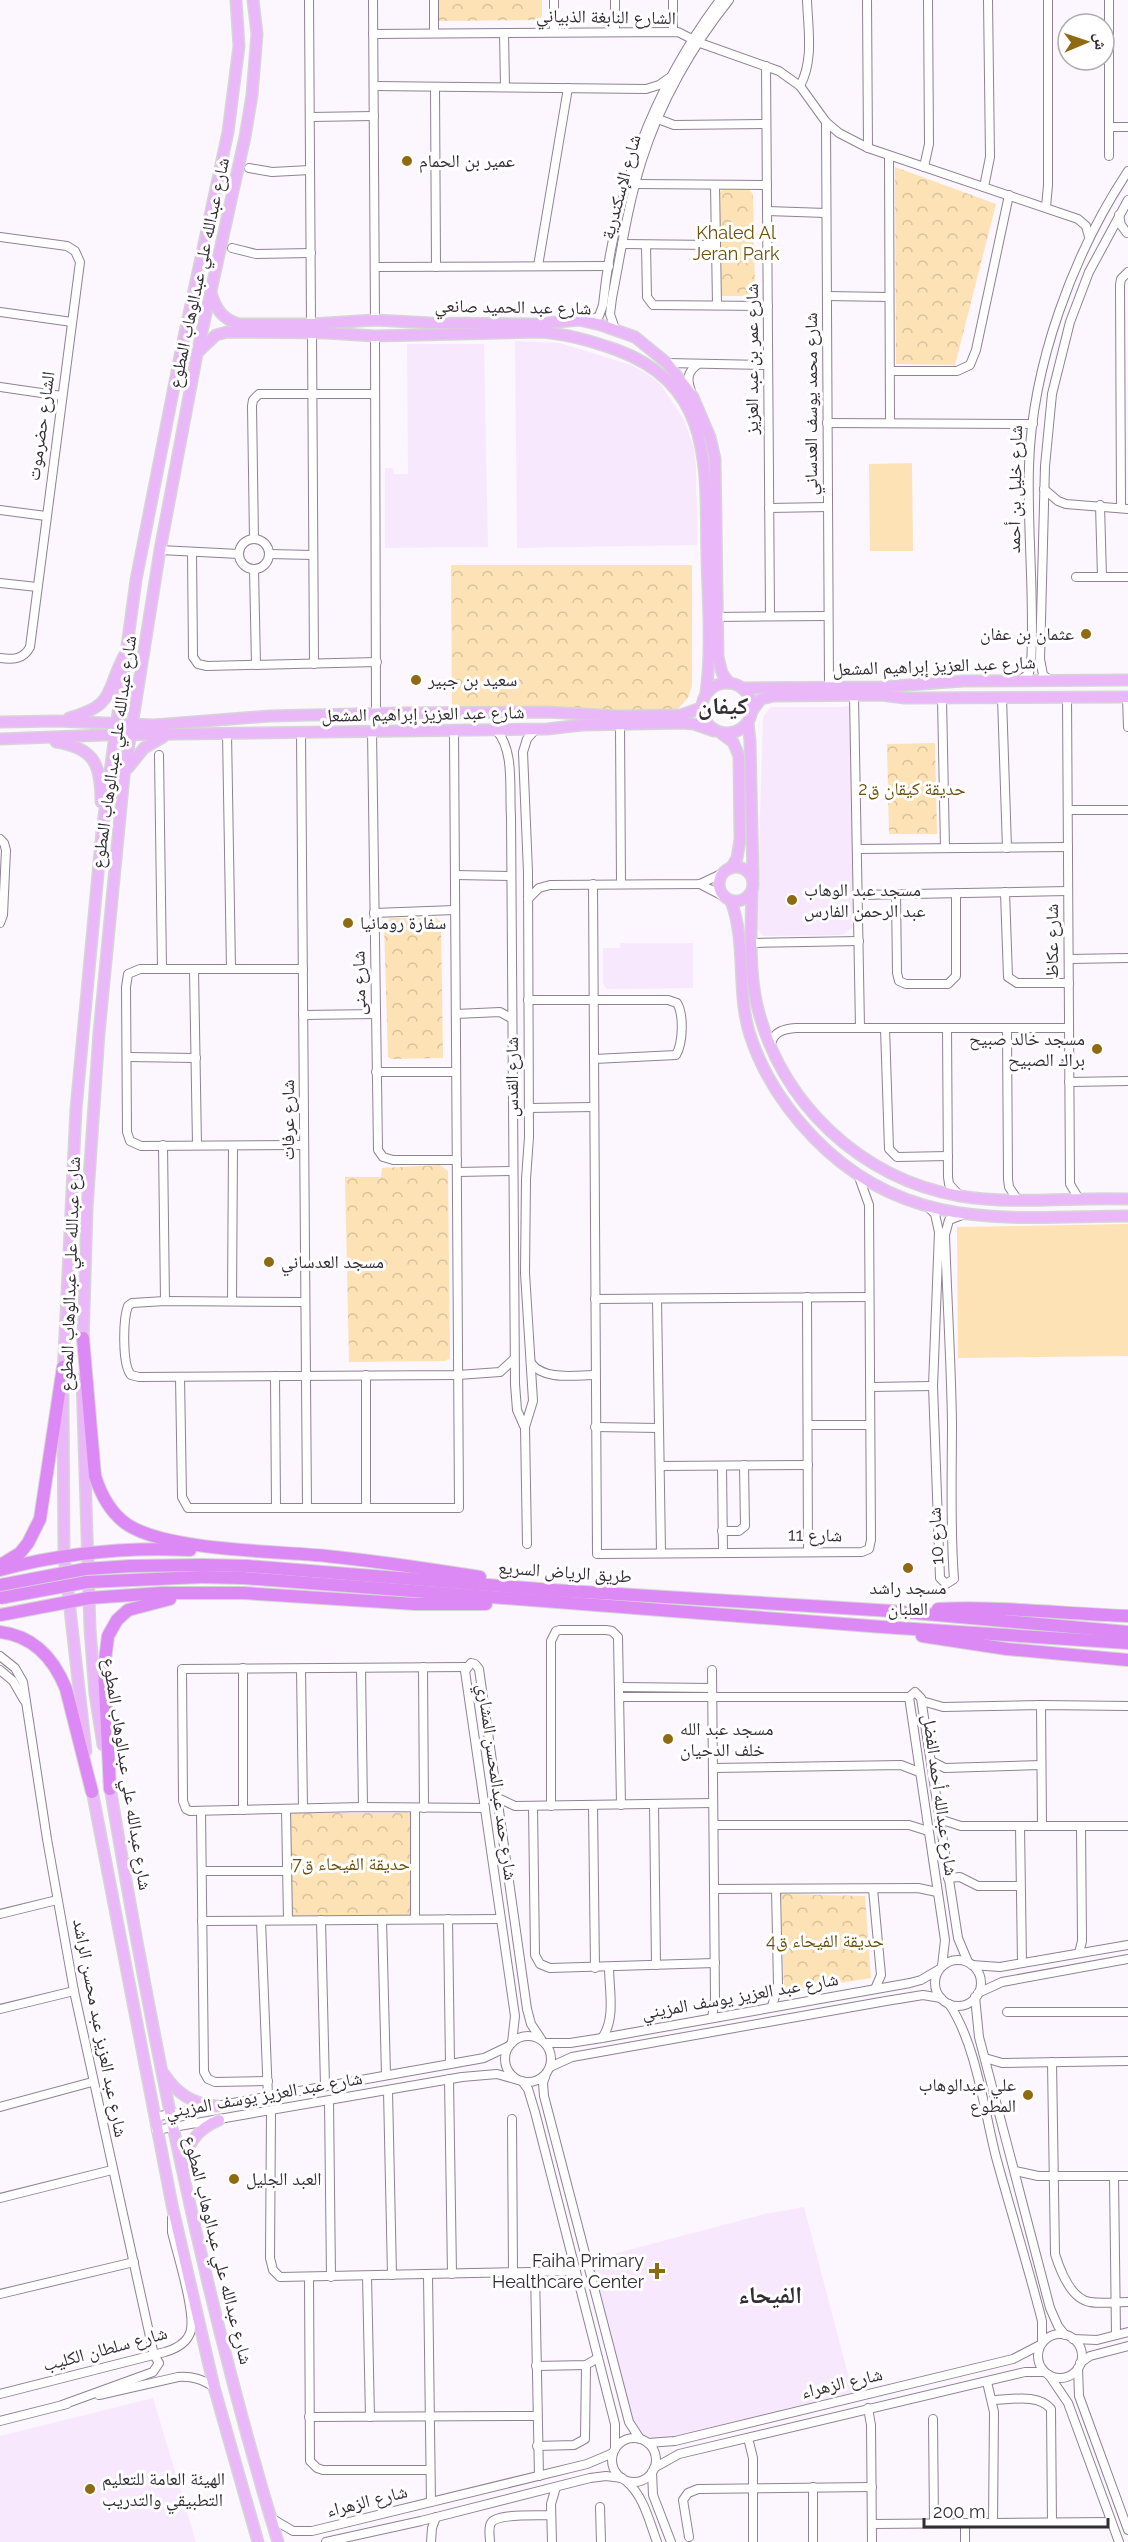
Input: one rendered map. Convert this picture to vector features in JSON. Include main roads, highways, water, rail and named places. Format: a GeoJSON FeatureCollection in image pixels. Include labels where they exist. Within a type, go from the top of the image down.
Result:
{"type":"FeatureCollection","features":[{"type":"Feature","properties":{"kind":"highway"},"geometry":{"type":"LineString","coordinates":[[83,1338],[95,1476],[100,1493],[118,1518],[145,1533],[169,1540],[412,1566],[552,1590]]}},
{"type":"Feature","properties":{"kind":"highway"},"geometry":{"type":"LineString","coordinates":[[0,1568],[20,1553],[28,1543],[40,1519],[63,1367]]}},
{"type":"Feature","properties":{"kind":"highway"},"geometry":{"type":"LineString","coordinates":[[0,1568],[64,1556],[128,1549],[216,1552],[252,1550]]}},
{"type":"Feature","properties":{"kind":"highway"},"geometry":{"type":"LineString","coordinates":[[128,1549],[114,1560],[111,1577],[115,1585],[130,1594]]}},
{"type":"Feature","properties":{"kind":"highway"},"geometry":{"type":"LineString","coordinates":[[20,1564],[33,1568],[44,1587],[40,1600],[29,1609]]}},
{"type":"Feature","properties":{"kind":"highway","name":"طريق الرياض السريع"},"geometry":{"type":"LineString","coordinates":[[0,1585],[85,1569],[130,1566],[202,1571],[243,1578],[536,1601],[1128,1644]]}},
{"type":"Feature","properties":{"kind":"highway","name":"طريق الرياض السريع"},"geometry":{"type":"LineString","coordinates":[[0,1598],[87,1582],[247,1566],[552,1590],[892,1611],[1128,1632]]}},
{"type":"Feature","properties":{"kind":"highway"},"geometry":{"type":"LineString","coordinates":[[110,1788],[104,1668],[108,1636],[117,1620],[128,1610],[196,1593]]}},
{"type":"Feature","properties":{"kind":"highway"},"geometry":{"type":"LineString","coordinates":[[0,1615],[69,1601],[130,1594],[244,1593],[416,1604],[536,1601]]}},
{"type":"Feature","properties":{"kind":"highway"},"geometry":{"type":"LineString","coordinates":[[892,1611],[976,1607],[1128,1616]]}},
{"type":"Feature","properties":{"kind":"highway"},"geometry":{"type":"LineString","coordinates":[[883,1627],[976,1645],[1128,1660]]}},
{"type":"Feature","properties":{"kind":"highway"},"geometry":{"type":"LineString","coordinates":[[0,1632],[26,1639],[41,1649],[59,1673],[66,1689],[92,1792]]}},
{"type":"Feature","properties":{"kind":"main road","name":"شارع عبدالله علي عبدالوهاب المطوع"},"geometry":{"type":"LineString","coordinates":[[236,0],[239,46],[236,85],[226,144],[181,351],[138,569],[129,648],[102,831],[76,1109],[63,1367],[62,1471],[64,1556],[92,1792],[172,2205],[214,2387],[258,2542]]}},
{"type":"Feature","properties":{"kind":"main road","name":"شارع عبدالله علي عبدالوهاب المطوع"},"geometry":{"type":"LineString","coordinates":[[254,0],[257,34],[252,95],[245,137],[197,354],[160,550],[124,776],[99,1033],[87,1208],[81,1401],[95,1694],[110,1788],[169,2114],[244,2424],[278,2542]]}},
{"type":"Feature","properties":{"kind":"main road"},"geometry":{"type":"LineString","coordinates":[[257,34],[260,0]]}},
{"type":"Feature","properties":{"kind":"main road"},"geometry":{"type":"LineString","coordinates":[[224,230],[224,201],[235,149],[232,144],[226,144]]}},
{"type":"Feature","properties":{"kind":"main road"},"geometry":{"type":"LineString","coordinates":[[197,354],[207,341],[228,326],[214,304],[210,291]]}},
{"type":"Feature","properties":{"kind":"main road"},"geometry":{"type":"LineString","coordinates":[[345,320],[339,328],[346,336]]}},
{"type":"Feature","properties":{"kind":"main road","name":"شارع عبد الحميد صانعي"},"geometry":{"type":"LineString","coordinates":[[311,328],[345,320],[535,324],[570,320],[589,321],[635,337],[667,363],[693,397],[710,437],[715,459],[713,617],[706,693]]}},
{"type":"Feature","properties":{"kind":"main road"},"geometry":{"type":"LineString","coordinates":[[402,320],[409,328],[403,336]]}},
{"type":"Feature","properties":{"kind":"main road"},"geometry":{"type":"LineString","coordinates":[[570,320],[564,328],[570,336]]}},
{"type":"Feature","properties":{"kind":"main road","name":"شارع عبد الحميد صانعي"},"geometry":{"type":"LineString","coordinates":[[228,326],[311,328],[346,336],[537,332],[570,336],[628,354],[655,369],[676,389],[686,404],[701,440],[706,482],[713,617],[719,665],[729,683]]}},
{"type":"Feature","properties":{"kind":"main road"},"geometry":{"type":"LineString","coordinates":[[628,354],[635,353],[639,347],[635,337]]}},
{"type":"Feature","properties":{"kind":"main road"},"geometry":{"type":"LineString","coordinates":[[57,721],[86,714],[103,703],[110,693],[117,670],[129,648]]}},
{"type":"Feature","properties":{"kind":"main road"},"geometry":{"type":"LineString","coordinates":[[1084,680],[1089,681],[1093,689],[1089,696],[1084,697]]}},
{"type":"Feature","properties":{"kind":"main road"},"geometry":{"type":"LineString","coordinates":[[1107,680],[1102,690],[1109,697]]}},
{"type":"Feature","properties":{"kind":"main road","name":"شارع عبد العزيز إبراهيم المشعل"},"geometry":{"type":"LineString","coordinates":[[742,688],[880,687],[905,683],[963,681],[1128,680]]}},
{"type":"Feature","properties":{"kind":"main road"},"geometry":{"type":"LineString","coordinates":[[963,681],[968,690],[963,699]]}},
{"type":"Feature","properties":{"kind":"main road"},"geometry":{"type":"LineString","coordinates":[[982,681],[977,690],[984,698]]}},
{"type":"Feature","properties":{"kind":"main road"},"geometry":{"type":"LineString","coordinates":[[1128,1199],[996,1199],[959,1196],[926,1188],[902,1180],[850,1148],[817,1117],[801,1098],[780,1064],[763,1026],[754,988],[751,749],[748,723],[752,702],[742,688],[729,683],[721,683],[706,693],[701,708],[705,721],[734,742],[739,756],[740,840],[737,858],[719,884],[739,924],[743,1008],[750,1034],[767,1075],[787,1107],[829,1153],[859,1177],[885,1192],[928,1207],[962,1215],[990,1218],[1128,1216]]}},
{"type":"Feature","properties":{"kind":"main road"},"geometry":{"type":"LineString","coordinates":[[905,683],[900,691],[905,699]]}},
{"type":"Feature","properties":{"kind":"main road","name":"شارع عبد العزيز إبراهيم المشعل"},"geometry":{"type":"LineString","coordinates":[[752,711],[761,699],[774,696],[854,696],[905,699],[1128,698]]}},
{"type":"Feature","properties":{"kind":"main road","name":"شارع عبد العزيز إبراهيم المشعل"},"geometry":{"type":"LineString","coordinates":[[131,730],[270,716],[546,712],[620,716],[681,715],[701,708]]}},
{"type":"Feature","properties":{"kind":"main road"},"geometry":{"type":"LineString","coordinates":[[541,729],[552,720],[546,712]]}},
{"type":"Feature","properties":{"kind":"main road"},"geometry":{"type":"LineString","coordinates":[[398,713],[405,722],[405,726],[399,731]]}},
{"type":"Feature","properties":{"kind":"main road"},"geometry":{"type":"LineString","coordinates":[[418,713],[413,722],[418,730]]}},
{"type":"Feature","properties":{"kind":"main road"},"geometry":{"type":"LineString","coordinates":[[270,716],[266,725],[271,733]]}},
{"type":"Feature","properties":{"kind":"main road"},"geometry":{"type":"LineString","coordinates":[[0,722],[57,721],[131,730]]}},
{"type":"Feature","properties":{"kind":"main road","name":"شارع عبد العزيز إبراهيم المشعل"},"geometry":{"type":"LineString","coordinates":[[131,730],[172,735],[541,729],[683,723],[718,732]]}},
{"type":"Feature","properties":{"kind":"main road"},"geometry":{"type":"LineString","coordinates":[[718,732],[736,732],[748,723]]}},
{"type":"Feature","properties":{"kind":"main road"},"geometry":{"type":"LineString","coordinates":[[0,739],[117,729]]}},
{"type":"Feature","properties":{"kind":"main road"},"geometry":{"type":"LineString","coordinates":[[124,776],[134,758],[144,748],[160,738],[172,735]]}},
{"type":"Feature","properties":{"kind":"main road"},"geometry":{"type":"LineString","coordinates":[[32,738],[77,745],[91,758],[97,767],[100,782],[102,831]]}},
{"type":"Feature","properties":{"kind":"main road"},"geometry":{"type":"LineString","coordinates":[[727,870],[744,868],[753,879]]}},
{"type":"Feature","properties":{"kind":"main road"},"geometry":{"type":"LineString","coordinates":[[727,898],[743,900],[752,891]]}},
{"type":"Feature","properties":{"kind":"main road"},"geometry":{"type":"LineString","coordinates":[[767,1075],[777,1074],[780,1064]]}},
{"type":"Feature","properties":{"kind":"main road"},"geometry":{"type":"LineString","coordinates":[[841,1163],[838,1160],[839,1152],[850,1148]]}},
{"type":"Feature","properties":{"kind":"main road"},"geometry":{"type":"LineString","coordinates":[[897,1196],[905,1192],[906,1185],[902,1180]]}},
{"type":"Feature","properties":{"kind":"main road"},"geometry":{"type":"LineString","coordinates":[[914,1202],[911,1194],[916,1188],[926,1188]]}},
{"type":"Feature","properties":{"kind":"main road"},"geometry":{"type":"LineString","coordinates":[[1114,1216],[1119,1210],[1115,1199]]}},
{"type":"Feature","properties":{"kind":"main road"},"geometry":{"type":"LineString","coordinates":[[159,2061],[167,2079],[180,2094],[198,2103],[217,2106]]}},
{"type":"Feature","properties":{"kind":"main road"},"geometry":{"type":"LineString","coordinates":[[184,2180],[185,2154],[190,2143],[198,2133],[219,2120]]}},
{"type":"Feature","properties":{"kind":"place","name":"عمير بن الحمام"},"geometry":{"type":"Point","coordinates":[407,161]}},
{"type":"Feature","properties":{"kind":"place","name":"عثمان بن عفان"},"geometry":{"type":"Point","coordinates":[1086,634]}},
{"type":"Feature","properties":{"kind":"place","name":"سعيد بن جبير"},"geometry":{"type":"Point","coordinates":[416,680]}},
{"type":"Feature","properties":{"kind":"place","name":"مسجد عبد الوهاب عبد الرحمن الفارس"},"geometry":{"type":"Point","coordinates":[792,900]}},
{"type":"Feature","properties":{"kind":"place","name":"سفارة رومانيا"},"geometry":{"type":"Point","coordinates":[348,923]}},
{"type":"Feature","properties":{"kind":"place","name":"مسجد خالد صبيح براك الصبيح"},"geometry":{"type":"Point","coordinates":[1097,1049]}},
{"type":"Feature","properties":{"kind":"place","name":"مسجد العدساني"},"geometry":{"type":"Point","coordinates":[269,1262]}},
{"type":"Feature","properties":{"kind":"place","name":"مسجد راشد العلبان"},"geometry":{"type":"Point","coordinates":[908,1568]}},
{"type":"Feature","properties":{"kind":"place","name":"مسجد عبد الله خلف الدحيان"},"geometry":{"type":"Point","coordinates":[668,1739]}},
{"type":"Feature","properties":{"kind":"place","name":"علي عبدالوهاب المطوع"},"geometry":{"type":"Point","coordinates":[1028,2095]}},
{"type":"Feature","properties":{"kind":"place","name":"العبد الجليل"},"geometry":{"type":"Point","coordinates":[234,2179]}},
{"type":"Feature","properties":{"kind":"place","name":"Faiha Primary Healthcare Center"},"geometry":{"type":"Point","coordinates":[657,2271]}},
{"type":"Feature","properties":{"kind":"place","name":"الهيئة العامة للتعليم التطبيقي والتدريب"},"geometry":{"type":"Point","coordinates":[90,2489]}},
{"type":"Feature","properties":{"kind":"district","name":"كيفان"},"geometry":{"type":"Point","coordinates":[723,706]}},
{"type":"Feature","properties":{"kind":"district","name":"الفيحاء"},"geometry":{"type":"Point","coordinates":[770,2295]}},
{"type":"Feature","properties":{"kind":"park label","name":"Khaled Al Jeran Park"},"geometry":{"type":"Point","coordinates":[736,243]}},
{"type":"Feature","properties":{"kind":"park label","name":"حديقة كيقان ق2"},"geometry":{"type":"Point","coordinates":[912,789]}},
{"type":"Feature","properties":{"kind":"park label","name":"حديقة الفيحاء ق7"},"geometry":{"type":"Point","coordinates":[351,1864]}},
{"type":"Feature","properties":{"kind":"park label","name":"حديقة الفيحاء ق4"},"geometry":{"type":"Point","coordinates":[825,1941]}}]}
